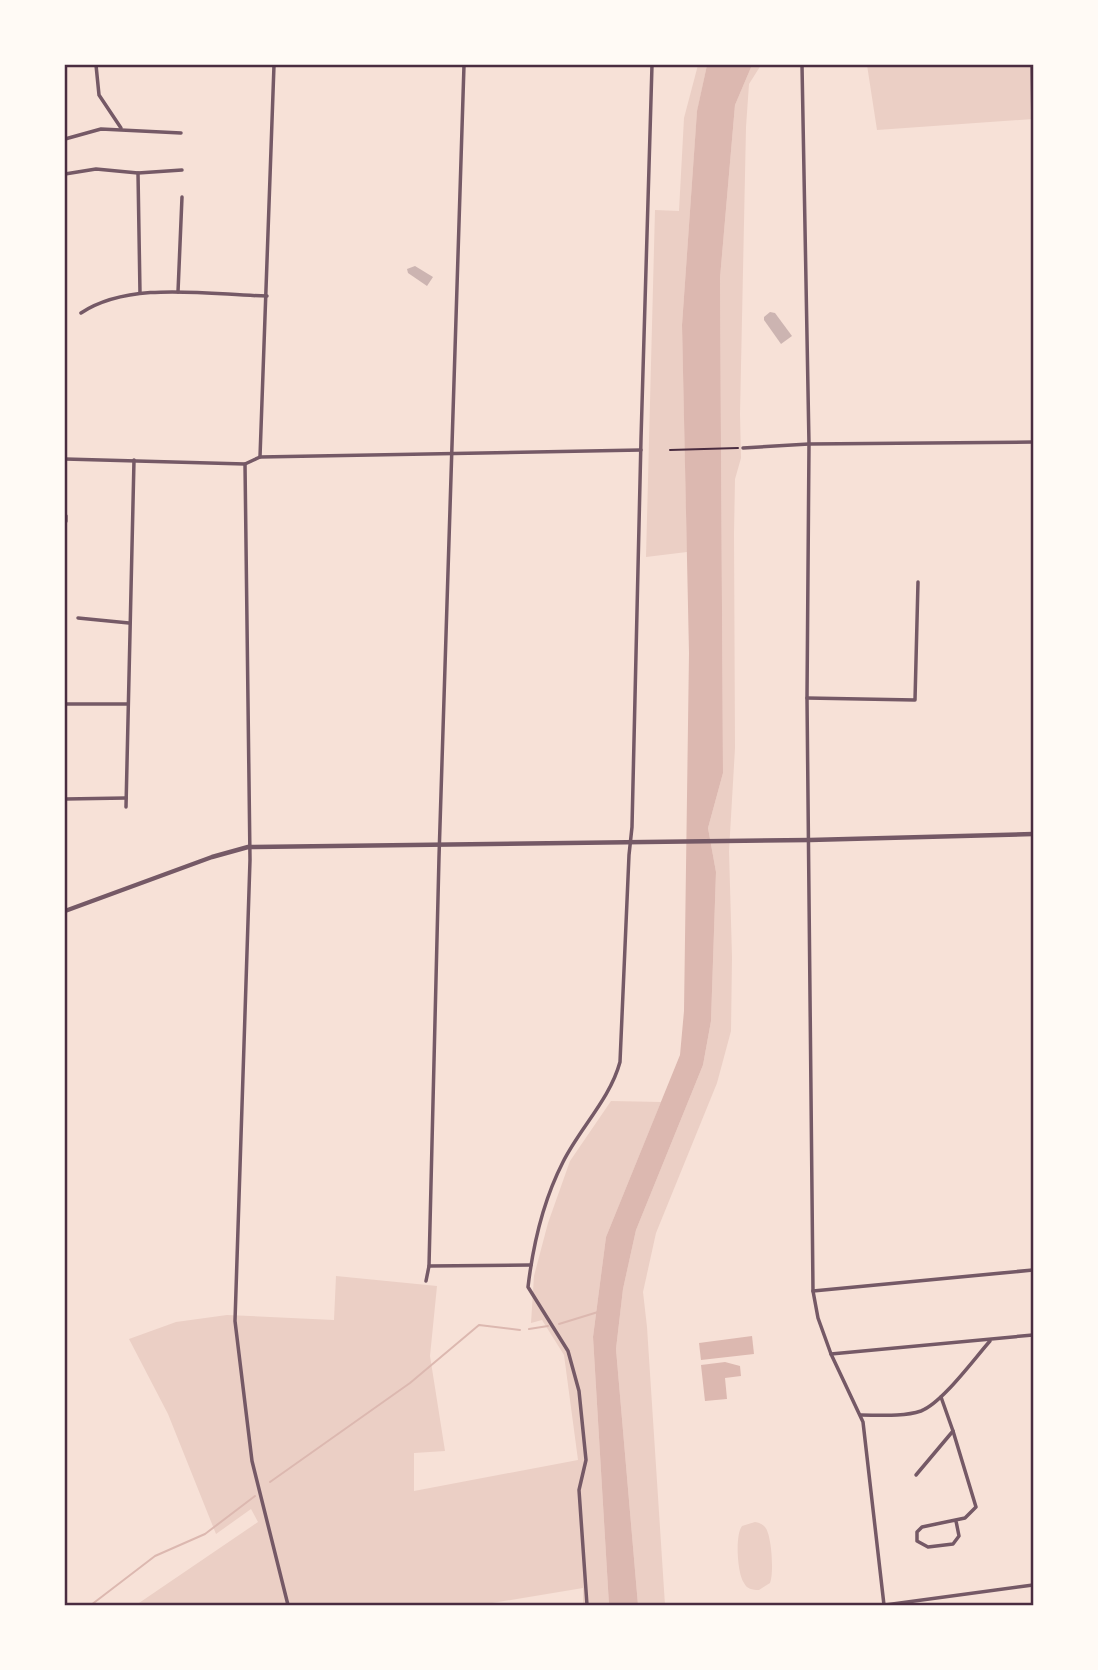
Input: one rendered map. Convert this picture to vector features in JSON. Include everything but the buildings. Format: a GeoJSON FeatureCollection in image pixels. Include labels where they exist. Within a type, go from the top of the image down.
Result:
{"type":"FeatureCollection","features":[{"type":"Feature","properties":{"kind":"street"},"geometry":{"type":"LineString","coordinates":[[96,65],[99,95],[121,128]]}},
{"type":"Feature","properties":{"kind":"street"},"geometry":{"type":"LineString","coordinates":[[260,457],[274,65]]}},
{"type":"Feature","properties":{"kind":"street"},"geometry":{"type":"LineString","coordinates":[[426,1281],[429,1266],[464,65]]}},
{"type":"Feature","properties":{"kind":"street"},"geometry":{"type":"LineString","coordinates":[[587,1605],[579,1490],[586,1460],[579,1391],[568,1351],[528,1287],[547,1204],[564,1159],[612,1083],[620,1062],[631,842],[652,65]]}},
{"type":"Feature","properties":{"kind":"street"},"geometry":{"type":"LineString","coordinates":[[802,65],[809,444],[807,698],[814,1301],[831,1354],[861,1415],[885,1605],[1033,1585]]}},
{"type":"Feature","properties":{"kind":"street"},"geometry":{"type":"LineString","coordinates":[[1032,65],[1033,125]]}},
{"type":"Feature","properties":{"kind":"street"},"geometry":{"type":"LineString","coordinates":[[65,139],[101,129],[181,133]]}},
{"type":"Feature","properties":{"kind":"street"},"geometry":{"type":"LineString","coordinates":[[65,174],[96,169],[138,173],[183,170]]}},
{"type":"Feature","properties":{"kind":"street"},"geometry":{"type":"LineString","coordinates":[[138,173],[140,293]]}},
{"type":"Feature","properties":{"kind":"street"},"geometry":{"type":"LineString","coordinates":[[178,292],[182,197]]}},
{"type":"Feature","properties":{"kind":"street"},"geometry":{"type":"LineString","coordinates":[[81,313],[90,307],[140,293],[267,296]]}},
{"type":"Feature","properties":{"kind":"street"},"geometry":{"type":"LineString","coordinates":[[743,448],[809,444],[1033,442]]}},
{"type":"Feature","properties":{"kind":"street"},"geometry":{"type":"LineString","coordinates":[[65,459],[245,464],[260,457],[640,450]]}},
{"type":"Feature","properties":{"kind":"street"},"geometry":{"type":"LineString","coordinates":[[126,807],[134,460]]}},
{"type":"Feature","properties":{"kind":"street"},"geometry":{"type":"LineString","coordinates":[[245,464],[250,860],[235,1310],[252,1461],[288,1605]]}},
{"type":"Feature","properties":{"kind":"street"},"geometry":{"type":"LineString","coordinates":[[807,698],[915,700],[918,582]]}},
{"type":"Feature","properties":{"kind":"street"},"geometry":{"type":"LineString","coordinates":[[78,618],[129,623]]}},
{"type":"Feature","properties":{"kind":"street"},"geometry":{"type":"LineString","coordinates":[[65,704],[128,704]]}},
{"type":"Feature","properties":{"kind":"street"},"geometry":{"type":"LineString","coordinates":[[65,799],[126,798]]}},
{"type":"Feature","properties":{"kind":"street"},"geometry":{"type":"LineString","coordinates":[[65,911],[212,857],[248,847],[810,840],[1033,834]]}},
{"type":"Feature","properties":{"kind":"street"},"geometry":{"type":"LineString","coordinates":[[429,1266],[531,1265]]}},
{"type":"Feature","properties":{"kind":"street"},"geometry":{"type":"LineString","coordinates":[[813,1291],[1033,1270]]}},
{"type":"Feature","properties":{"kind":"street"},"geometry":{"type":"LineString","coordinates":[[831,1354],[1033,1335]]}},
{"type":"Feature","properties":{"kind":"street"},"geometry":{"type":"LineString","coordinates":[[861,1415],[912,1413],[925,1409],[941,1396],[992,1340]]}},
{"type":"Feature","properties":{"kind":"street"},"geometry":{"type":"LineString","coordinates":[[941,1396],[976,1507],[969,1515],[956,1521],[922,1528],[917,1532],[917,1541],[928,1548],[953,1544],[959,1536],[956,1521]]}},
{"type":"Feature","properties":{"kind":"street"},"geometry":{"type":"LineString","coordinates":[[916,1475],[953,1431]]}},
{"type":"Feature","properties":{"kind":"path"},"geometry":{"type":"LineString","coordinates":[[670,450],[743,448]]}},
{"type":"Feature","properties":{"kind":"shaded area"},"geometry":{"type":"Polygon","coordinates":[[[698,65],[707,65],[697,112],[682,325],[687,552],[646,557],[655,210],[679,211],[684,118],[698,65]]]}},
{"type":"Feature","properties":{"kind":"shaded area"},"geometry":{"type":"Polygon","coordinates":[[[707,65],[752,65],[735,105],[720,278],[723,773],[708,828],[716,872],[711,1021],[703,1065],[636,1230],[623,1289],[616,1349],[638,1605],[609,1605],[593,1337],[606,1237],[680,1055],[684,1011],[689,653],[682,325],[697,111],[707,65]]]}},
{"type":"Feature","properties":{"kind":"shaded area"},"geometry":{"type":"Polygon","coordinates":[[[752,65],[761,65],[749,84],[746,127],[741,458],[735,479],[735,748],[729,851],[731,1031],[717,1083],[656,1233],[643,1292],[665,1605],[638,1605],[616,1349],[623,1289],[636,1230],[703,1065],[711,1021],[716,872],[708,828],[723,773],[720,278],[735,105],[752,65]]]}},
{"type":"Feature","properties":{"kind":"shaded area"},"geometry":{"type":"Polygon","coordinates":[[[867,65],[1033,65],[1033,119],[877,130],[867,65]]]}},
{"type":"Feature","properties":{"kind":"shaded area"},"geometry":{"type":"Polygon","coordinates":[[[611,1101],[661,1102],[606,1237],[593,1337],[609,1605],[583,1605],[583,1588],[480,1605],[136,1605],[258,1522],[251,1509],[216,1534],[168,1414],[129,1339],[176,1322],[227,1315],[334,1320],[336,1276],[437,1286],[430,1356],[445,1451],[414,1453],[414,1491],[578,1460],[564,1355],[542,1320],[531,1323],[534,1276],[548,1223],[570,1161],[611,1101]]]}},
{"type":"Feature","properties":{"kind":"shaded area"},"geometry":{"type":"Polygon","coordinates":[[[752,1336],[754,1354],[701,1360],[699,1343],[752,1336]]]}},
{"type":"Feature","properties":{"kind":"shaded area"},"geometry":{"type":"Polygon","coordinates":[[[725,1362],[740,1366],[741,1376],[725,1378],[727,1399],[705,1401],[701,1365],[725,1362]]]}},
{"type":"Feature","properties":{"kind":"shaded area"},"geometry":{"type":"Polygon","coordinates":[[[755,1522],[765,1527],[772,1555],[770,1583],[759,1590],[750,1589],[744,1583],[738,1554],[738,1537],[742,1526],[755,1522]]]}},
{"type":"Feature","properties":{"kind":"waterway"},"geometry":{"type":"LineString","coordinates":[[559,1324],[598,1312]]}},
{"type":"Feature","properties":{"kind":"waterway"},"geometry":{"type":"LineString","coordinates":[[270,1482],[410,1383],[479,1325],[520,1330]]}},
{"type":"Feature","properties":{"kind":"waterway"},"geometry":{"type":"LineString","coordinates":[[529,1329],[548,1326]]}},
{"type":"Feature","properties":{"kind":"waterway"},"geometry":{"type":"LineString","coordinates":[[91,1605],[155,1556],[205,1534],[255,1496]]}}]}
